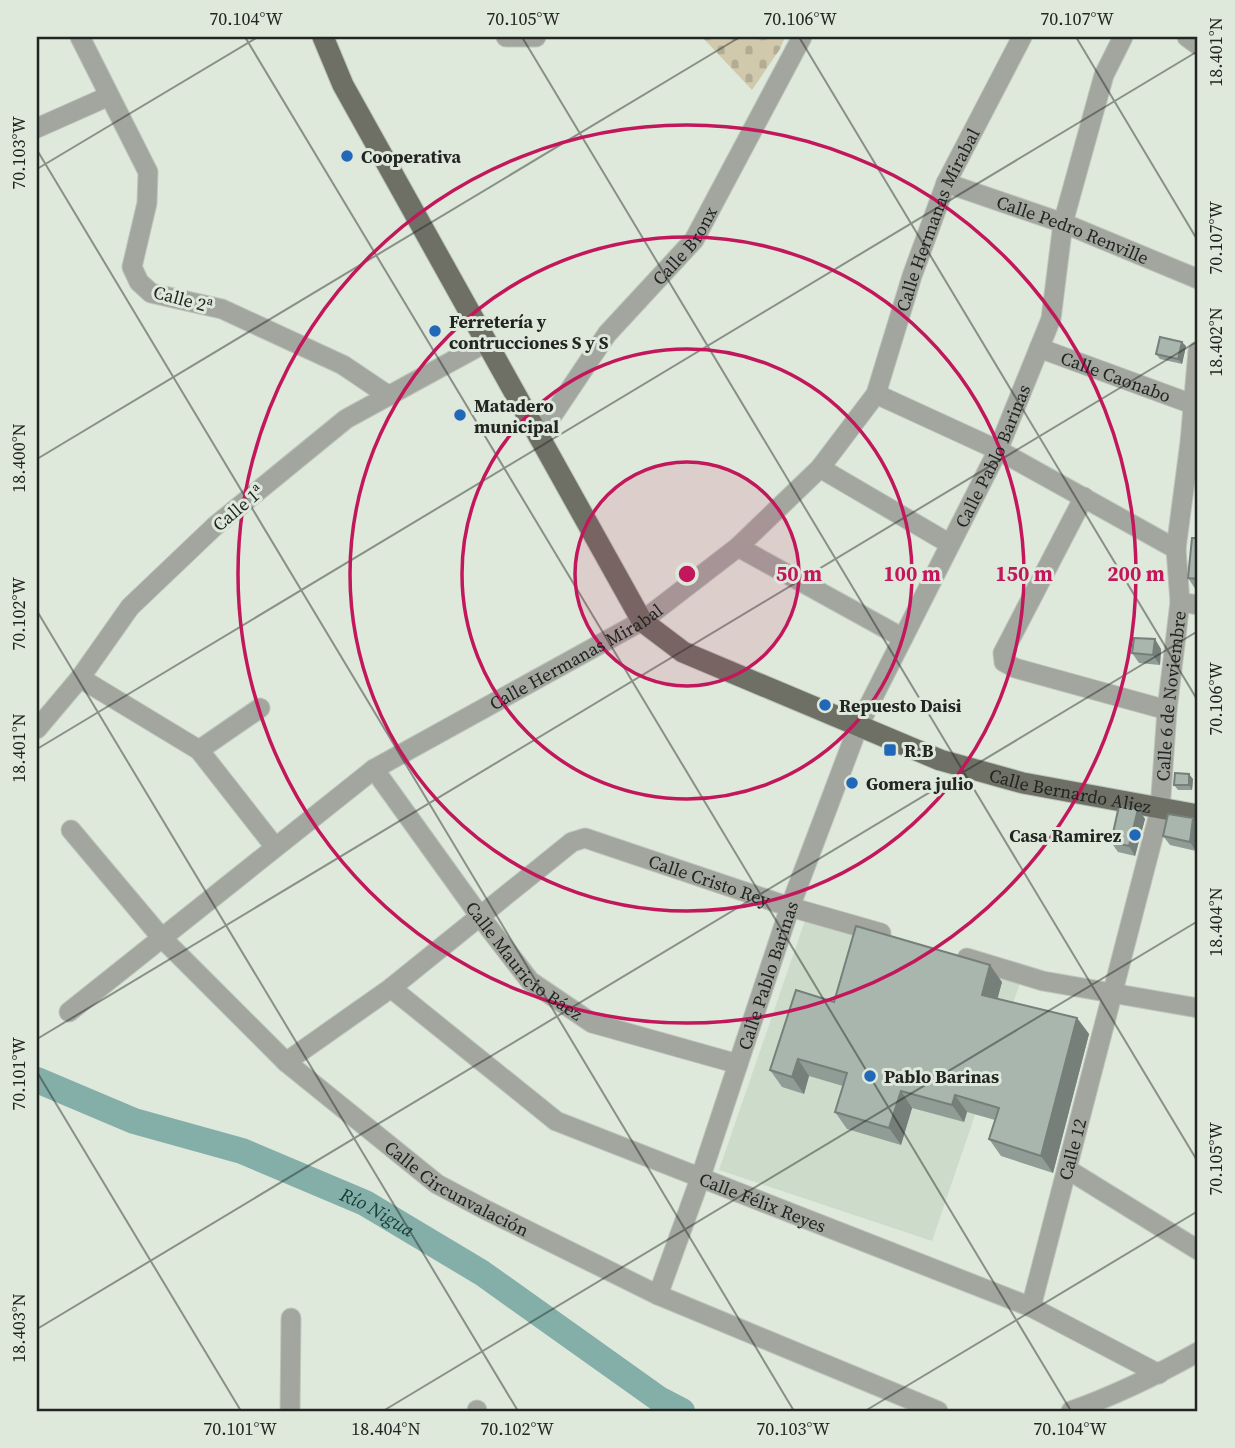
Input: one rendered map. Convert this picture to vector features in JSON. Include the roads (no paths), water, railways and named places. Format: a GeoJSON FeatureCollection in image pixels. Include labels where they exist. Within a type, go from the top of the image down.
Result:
{"type":"FeatureCollection","features":[{"type":"Feature","properties":{"kind":"main road"},"geometry":{"type":"LineString","coordinates":[[323,37],[343,85],[642,621]]}},
{"type":"Feature","properties":{"kind":"main road","name":"Calle Bernardo Aliez"},"geometry":{"type":"LineString","coordinates":[[642,621],[683,652],[940,760],[1023,783],[1198,815]]}},
{"type":"Feature","properties":{"kind":"street","name":"Calle 2ª"},"geometry":{"type":"LineString","coordinates":[[80,37],[148,172],[147,203],[132,267],[139,282],[151,293],[222,309],[343,365],[389,396]]}},
{"type":"Feature","properties":{"kind":"street"},"geometry":{"type":"LineString","coordinates":[[506,37],[536,37]]}},
{"type":"Feature","properties":{"kind":"street","name":"Calle Bronx"},"geometry":{"type":"LineString","coordinates":[[538,437],[607,334],[694,240],[802,37]]}},
{"type":"Feature","properties":{"kind":"street","name":"Calle Hermanas Mirabal"},"geometry":{"type":"LineString","coordinates":[[69,1012],[374,769],[642,621],[738,547],[820,468],[876,394],[912,276],[946,183],[1022,37]]}},
{"type":"Feature","properties":{"kind":"street","name":"Calle Pablo Barinas"},"geometry":{"type":"LineString","coordinates":[[658,1295],[701,1176],[790,907],[858,727],[998,450],[1051,319],[1063,223],[1104,75],[1123,37]]}},
{"type":"Feature","properties":{"kind":"street"},"geometry":{"type":"LineString","coordinates":[[1187,37],[1198,45]]}},
{"type":"Feature","properties":{"kind":"street"},"geometry":{"type":"LineString","coordinates":[[37,128],[109,96]]}},
{"type":"Feature","properties":{"kind":"street","name":"Calle Pedro Renville"},"geometry":{"type":"LineString","coordinates":[[946,183],[1063,223],[1198,279]]}},
{"type":"Feature","properties":{"kind":"street","name":"Calle 1ª"},"geometry":{"type":"LineString","coordinates":[[37,729],[80,678],[130,607],[215,526],[346,419],[487,342]]}},
{"type":"Feature","properties":{"kind":"street","name":"Calle Caonabo"},"geometry":{"type":"LineString","coordinates":[[1040,348],[1192,404]]}},
{"type":"Feature","properties":{"kind":"street","name":"Calle 6 de Noviembre"},"geometry":{"type":"LineString","coordinates":[[1113,993],[1160,810],[1167,710],[1189,603],[1176,549],[1194,442],[1192,404],[1198,351]]}},
{"type":"Feature","properties":{"kind":"street"},"geometry":{"type":"LineString","coordinates":[[876,394],[998,450],[1176,549]]}},
{"type":"Feature","properties":{"kind":"street"},"geometry":{"type":"LineString","coordinates":[[820,468],[950,544]]}},
{"type":"Feature","properties":{"kind":"street"},"geometry":{"type":"LineString","coordinates":[[1084,497],[1003,653],[1004,662],[1015,668],[1167,710]]}},
{"type":"Feature","properties":{"kind":"street"},"geometry":{"type":"LineString","coordinates":[[738,547],[903,638]]}},
{"type":"Feature","properties":{"kind":"street"},"geometry":{"type":"LineString","coordinates":[[80,678],[199,750],[275,847]]}},
{"type":"Feature","properties":{"kind":"street"},"geometry":{"type":"LineString","coordinates":[[199,750],[260,708]]}},
{"type":"Feature","properties":{"kind":"street","name":"Calle Mauricio Báez"},"geometry":{"type":"LineString","coordinates":[[374,769],[530,981],[592,1023],[738,1064]]}},
{"type":"Feature","properties":{"kind":"street","name":"Calle Circunvalación"},"geometry":{"type":"LineString","coordinates":[[71,830],[161,937],[286,1062],[438,1184],[658,1295],[938,1411]]}},
{"type":"Feature","properties":{"kind":"street","name":"Calle Cristo Rey"},"geometry":{"type":"LineString","coordinates":[[286,1062],[391,988],[572,842],[585,838],[790,907],[897,938]]}},
{"type":"Feature","properties":{"kind":"street"},"geometry":{"type":"LineString","coordinates":[[950,953],[1044,981],[1198,1009]]}},
{"type":"Feature","properties":{"kind":"street","name":"Calle Félix Reyes"},"geometry":{"type":"LineString","coordinates":[[391,988],[556,1121],[1031,1307],[1159,1374]]}},
{"type":"Feature","properties":{"kind":"street","name":"Calle 12"},"geometry":{"type":"LineString","coordinates":[[1031,1307],[1113,993]]}},
{"type":"Feature","properties":{"kind":"street"},"geometry":{"type":"LineString","coordinates":[[1067,1169],[1198,1250]]}},
{"type":"Feature","properties":{"kind":"street"},"geometry":{"type":"LineString","coordinates":[[290,1411],[291,1318]]}},
{"type":"Feature","properties":{"kind":"street"},"geometry":{"type":"LineString","coordinates":[[1071,1411],[1105,1399],[1159,1374],[1198,1352]]}},
{"type":"Feature","properties":{"kind":"waterway","name":"Río Nigua"},"geometry":{"type":"LineString","coordinates":[[37,1080],[134,1121],[242,1151],[365,1203],[482,1273],[659,1399],[682,1411]]}},
{"type":"Feature","properties":{"kind":"place","name":"Cooperativa"},"geometry":{"type":"Point","coordinates":[347,156]}},
{"type":"Feature","properties":{"kind":"place","name":"Ferretería y contrucciones S y S"},"geometry":{"type":"Point","coordinates":[435,331]}},
{"type":"Feature","properties":{"kind":"place","name":"Matadero municipal"},"geometry":{"type":"Point","coordinates":[460,415]}},
{"type":"Feature","properties":{"kind":"place","name":"Repuesto Daisi"},"geometry":{"type":"Point","coordinates":[825,705]}},
{"type":"Feature","properties":{"kind":"place","name":"R.B"},"geometry":{"type":"Point","coordinates":[890,750]}},
{"type":"Feature","properties":{"kind":"place","name":"Gomera julio"},"geometry":{"type":"Point","coordinates":[852,783]}},
{"type":"Feature","properties":{"kind":"place","name":"Casa Ramirez"},"geometry":{"type":"Point","coordinates":[1135,835]}},
{"type":"Feature","properties":{"kind":"place","name":"Pablo Barinas"},"geometry":{"type":"Point","coordinates":[870,1076]}}]}
